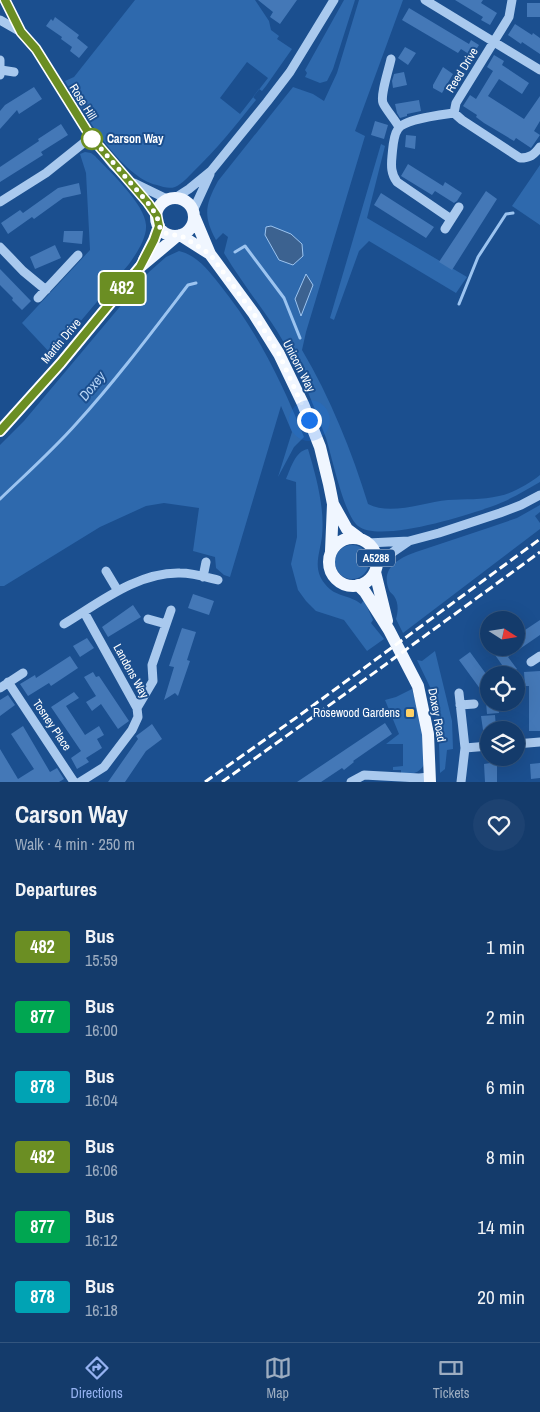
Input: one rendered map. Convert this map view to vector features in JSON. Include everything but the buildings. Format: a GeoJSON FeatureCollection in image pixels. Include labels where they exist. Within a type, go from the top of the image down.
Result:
{"type":"FeatureCollection","features":[{"type":"Feature","properties":{"kind":"main road"},"geometry":{"type":"LineString","coordinates":[[158,221],[163,203],[172,199],[182,200],[189,204],[194,222],[189,230],[178,236]]}},
{"type":"Feature","properties":{"kind":"main road","name":"Unicorn Way"},"geometry":{"type":"LineString","coordinates":[[193,214],[210,254],[254,314],[279,354],[303,404],[320,447],[333,504],[331,551]]}},
{"type":"Feature","properties":{"kind":"main road","name":"A5288"},"geometry":{"type":"LineString","coordinates":[[158,221],[163,232],[178,236]]}},
{"type":"Feature","properties":{"kind":"main road","name":"Martin Drive"},"geometry":{"type":"LineString","coordinates":[[140,267],[154,240],[158,221]]}},
{"type":"Feature","properties":{"kind":"main road","name":"Unicorn Way"},"geometry":{"type":"LineString","coordinates":[[178,236],[210,254]]}},
{"type":"Feature","properties":{"kind":"main road","name":"Martin Drive"},"geometry":{"type":"LineString","coordinates":[[0,431],[61,363],[140,267],[178,236]]}},
{"type":"Feature","properties":{"kind":"main road","name":"Unicorn Way"},"geometry":{"type":"LineString","coordinates":[[333,504],[347,529],[364,541]]}},
{"type":"Feature","properties":{"kind":"main road","name":"A5288"},"geometry":{"type":"LineString","coordinates":[[351,538],[364,541],[373,549],[376,567],[368,580],[358,585],[350,586],[343,584],[332,573],[329,566],[331,551],[336,544],[343,540],[351,538]]}},
{"type":"Feature","properties":{"kind":"main road","name":"Doxey Road"},"geometry":{"type":"LineString","coordinates":[[376,567],[391,634]]}},
{"type":"Feature","properties":{"kind":"main road","name":"Doxey Road"},"geometry":{"type":"LineString","coordinates":[[358,585],[365,592],[391,634],[418,686],[424,707],[428,734],[430,780]]}},
{"type":"Feature","properties":{"kind":"street"},"geometry":{"type":"LineString","coordinates":[[0,12],[5,0]]}},
{"type":"Feature","properties":{"kind":"street","name":"Rose Hill"},"geometry":{"type":"LineString","coordinates":[[5,0],[21,32],[36,49],[91,137],[113,165],[129,180],[158,221]]}},
{"type":"Feature","properties":{"kind":"street"},"geometry":{"type":"LineString","coordinates":[[172,199],[189,189],[211,171],[290,72],[334,0]]}},
{"type":"Feature","properties":{"kind":"street"},"geometry":{"type":"LineString","coordinates":[[425,0],[540,70]]}},
{"type":"Feature","properties":{"kind":"street","name":"Reed Drive"},"geometry":{"type":"LineString","coordinates":[[512,0],[509,17],[456,104],[454,113],[520,158],[528,158],[535,154],[540,147]]}},
{"type":"Feature","properties":{"kind":"street","name":"Rose Hill"},"geometry":{"type":"LineString","coordinates":[[0,20],[21,32]]}},
{"type":"Feature","properties":{"kind":"street"},"geometry":{"type":"LineString","coordinates":[[0,60],[0,72],[14,72]]}},
{"type":"Feature","properties":{"kind":"street"},"geometry":{"type":"LineString","coordinates":[[391,60],[383,94],[383,103],[393,115],[399,127]]}},
{"type":"Feature","properties":{"kind":"street"},"geometry":{"type":"LineString","coordinates":[[451,219],[398,182],[393,176],[391,164],[395,134],[399,127],[406,122],[454,113]]}},
{"type":"Feature","properties":{"kind":"street"},"geometry":{"type":"LineString","coordinates":[[0,202],[46,173],[91,137]]}},
{"type":"Feature","properties":{"kind":"street"},"geometry":{"type":"LineString","coordinates":[[193,214],[211,171]]}},
{"type":"Feature","properties":{"kind":"street","name":"Rose Hill"},"geometry":{"type":"LineString","coordinates":[[129,180],[172,199]]}},
{"type":"Feature","properties":{"kind":"street"},"geometry":{"type":"LineString","coordinates":[[445,229],[459,207]]}},
{"type":"Feature","properties":{"kind":"street"},"geometry":{"type":"LineString","coordinates":[[0,247],[46,290]]}},
{"type":"Feature","properties":{"kind":"street"},"geometry":{"type":"LineString","coordinates":[[38,298],[78,255]]}},
{"type":"Feature","properties":{"kind":"street"},"geometry":{"type":"LineString","coordinates":[[364,541],[409,541],[491,516],[521,505],[540,494]]}},
{"type":"Feature","properties":{"kind":"street"},"geometry":{"type":"LineString","coordinates":[[376,567],[409,541]]}},
{"type":"Feature","properties":{"kind":"street"},"geometry":{"type":"LineString","coordinates":[[203,577],[206,562]]}},
{"type":"Feature","properties":{"kind":"street"},"geometry":{"type":"LineString","coordinates":[[106,571],[118,591]]}},
{"type":"Feature","properties":{"kind":"street"},"geometry":{"type":"LineString","coordinates":[[64,624],[118,591],[144,579],[163,574],[180,573],[218,580]]}},
{"type":"Feature","properties":{"kind":"street"},"geometry":{"type":"LineString","coordinates":[[137,708],[153,681],[152,665],[171,610]]}},
{"type":"Feature","properties":{"kind":"street","name":"Landons Way"},"geometry":{"type":"LineString","coordinates":[[80,782],[104,766],[132,730],[138,717],[137,708],[84,612]]}},
{"type":"Feature","properties":{"kind":"street"},"geometry":{"type":"LineString","coordinates":[[148,619],[166,624]]}},
{"type":"Feature","properties":{"kind":"street"},"geometry":{"type":"LineString","coordinates":[[531,662],[540,656]]}},
{"type":"Feature","properties":{"kind":"street"},"geometry":{"type":"LineString","coordinates":[[0,688],[23,673]]}},
{"type":"Feature","properties":{"kind":"street","name":"Tosney Place"},"geometry":{"type":"LineString","coordinates":[[8,682],[74,782]]}},
{"type":"Feature","properties":{"kind":"street"},"geometry":{"type":"LineString","coordinates":[[459,693],[465,748],[461,782]]}},
{"type":"Feature","properties":{"kind":"street"},"geometry":{"type":"LineString","coordinates":[[460,705],[474,704]]}},
{"type":"Feature","properties":{"kind":"street"},"geometry":{"type":"LineString","coordinates":[[525,743],[540,742]]}},
{"type":"Feature","properties":{"kind":"street"},"geometry":{"type":"LineString","coordinates":[[465,748],[480,747]]}},
{"type":"Feature","properties":{"kind":"street"},"geometry":{"type":"LineString","coordinates":[[352,782],[364,775],[430,780]]}},
{"type":"Feature","properties":{"kind":"shaded area"},"geometry":{"type":"Polygon","coordinates":[[[135,0],[255,0],[269,21],[271,30],[279,36],[277,39],[292,49],[262,91],[259,89],[268,78],[247,62],[220,98],[240,114],[253,97],[256,100],[210,155],[185,180],[173,188],[144,180],[117,157],[92,125],[65,81],[74,77],[135,0]]]}},
{"type":"Feature","properties":{"kind":"shaded area"},"geometry":{"type":"Polygon","coordinates":[[[344,0],[355,0],[333,69],[327,81],[320,83],[305,77],[307,73],[305,70],[344,0]]]}},
{"type":"Feature","properties":{"kind":"shaded area"},"geometry":{"type":"Polygon","coordinates":[[[359,0],[403,0],[355,131],[365,136],[302,350],[340,425],[368,504],[387,509],[397,509],[439,501],[493,497],[504,495],[526,485],[540,475],[540,482],[490,507],[429,525],[386,531],[369,531],[358,526],[353,520],[343,498],[326,438],[298,370],[277,331],[224,253],[228,237],[223,233],[216,240],[207,217],[210,197],[218,181],[293,87],[313,94],[324,101],[337,73],[359,0]]]}},
{"type":"Feature","properties":{"kind":"shaded area"},"geometry":{"type":"Polygon","coordinates":[[[381,144],[385,146],[367,218],[467,277],[456,293],[369,241],[359,251],[334,320],[330,318],[381,144]]]}},
{"type":"Feature","properties":{"kind":"shaded area"},"geometry":{"type":"Polygon","coordinates":[[[85,152],[95,156],[133,198],[144,217],[146,230],[140,246],[129,264],[52,355],[22,323],[90,250],[86,173],[80,154],[85,152]]]}},
{"type":"Feature","properties":{"kind":"shaded area"},"geometry":{"type":"Polygon","coordinates":[[[540,165],[540,225],[512,206],[540,165]]]}},
{"type":"Feature","properties":{"kind":"shaded area"},"geometry":{"type":"Polygon","coordinates":[[[271,226],[291,234],[302,244],[303,256],[293,265],[279,260],[265,235],[266,227],[271,226]]]}},
{"type":"Feature","properties":{"kind":"shaded area"},"geometry":{"type":"Polygon","coordinates":[[[179,251],[191,256],[207,269],[246,320],[278,377],[304,437],[294,447],[278,477],[292,432],[281,406],[230,577],[224,575],[216,568],[215,557],[193,551],[199,508],[164,503],[146,506],[100,527],[4,586],[0,586],[0,445],[24,421],[149,272],[166,257],[179,251]]]}},
{"type":"Feature","properties":{"kind":"shaded area"},"geometry":{"type":"Polygon","coordinates":[[[306,274],[313,285],[301,316],[295,299],[306,274]]]}},
{"type":"Feature","properties":{"kind":"shaded area"},"geometry":{"type":"Polygon","coordinates":[[[308,449],[317,481],[323,525],[318,561],[319,572],[325,584],[334,592],[361,604],[364,600],[373,620],[371,623],[384,639],[367,651],[344,620],[316,611],[298,590],[291,564],[297,537],[296,482],[286,479],[297,456],[308,449]]]}},
{"type":"Feature","properties":{"kind":"shaded area"},"geometry":{"type":"Polygon","coordinates":[[[540,505],[540,512],[535,516],[540,523],[540,529],[403,633],[396,619],[397,602],[389,591],[387,582],[389,570],[393,565],[410,554],[517,518],[540,505]]]}},
{"type":"Feature","properties":{"kind":"shaded area"},"geometry":{"type":"Polygon","coordinates":[[[352,545],[364,550],[369,562],[364,574],[352,579],[340,574],[335,562],[340,550],[352,545]]]}},
{"type":"Feature","properties":{"kind":"shaded area"},"geometry":{"type":"Polygon","coordinates":[[[435,651],[452,721],[453,749],[447,750],[445,769],[440,773],[435,712],[437,711],[430,687],[417,660],[422,661],[435,651]]]}},
{"type":"Feature","properties":{"kind":"shaded area"},"geometry":{"type":"Polygon","coordinates":[[[412,689],[421,720],[425,762],[421,769],[416,772],[401,774],[401,770],[393,770],[393,767],[403,766],[403,744],[386,744],[399,734],[385,700],[412,689]]]}},
{"type":"Feature","properties":{"kind":"waterway"},"geometry":{"type":"LineString","coordinates":[[459,304],[478,257],[506,214],[513,213]]}},
{"type":"Feature","properties":{"kind":"waterway","name":"Doxey"},"geometry":{"type":"LineString","coordinates":[[235,252],[245,246],[284,298],[300,338]]}},
{"type":"Feature","properties":{"kind":"waterway","name":"Doxey"},"geometry":{"type":"LineString","coordinates":[[0,499],[76,424],[120,373],[188,285],[196,283]]}},
{"type":"Feature","properties":{"kind":"railway"},"geometry":{"type":"LineString","coordinates":[[205,782],[300,715],[540,539]]}},
{"type":"Feature","properties":{"kind":"railway"},"geometry":{"type":"LineString","coordinates":[[222,782],[540,552]]}},
{"type":"Feature","properties":{"kind":"bus line","name":"482"},"geometry":{"type":"LineString","coordinates":[[0,431],[61,363],[140,267],[159,226],[157,216],[148,203],[129,180],[113,165],[91,137],[36,49],[21,32],[5,0]]}},
{"type":"Feature","properties":{"kind":"place","name":"Carson Way"},"geometry":{"type":"Point","coordinates":[92,139]}},
{"type":"Feature","properties":{"kind":"place","name":"Rosewood Gardens"},"geometry":{"type":"Point","coordinates":[410,713]}},
{"type":"Feature","properties":{"kind":"route"},"geometry":{"type":"LineString","coordinates":[[92,139],[91,137],[113,165],[129,180],[148,203],[157,216],[159,226],[163,232],[170,235],[180,235],[210,254],[254,314],[279,354],[309,420]]}}]}
